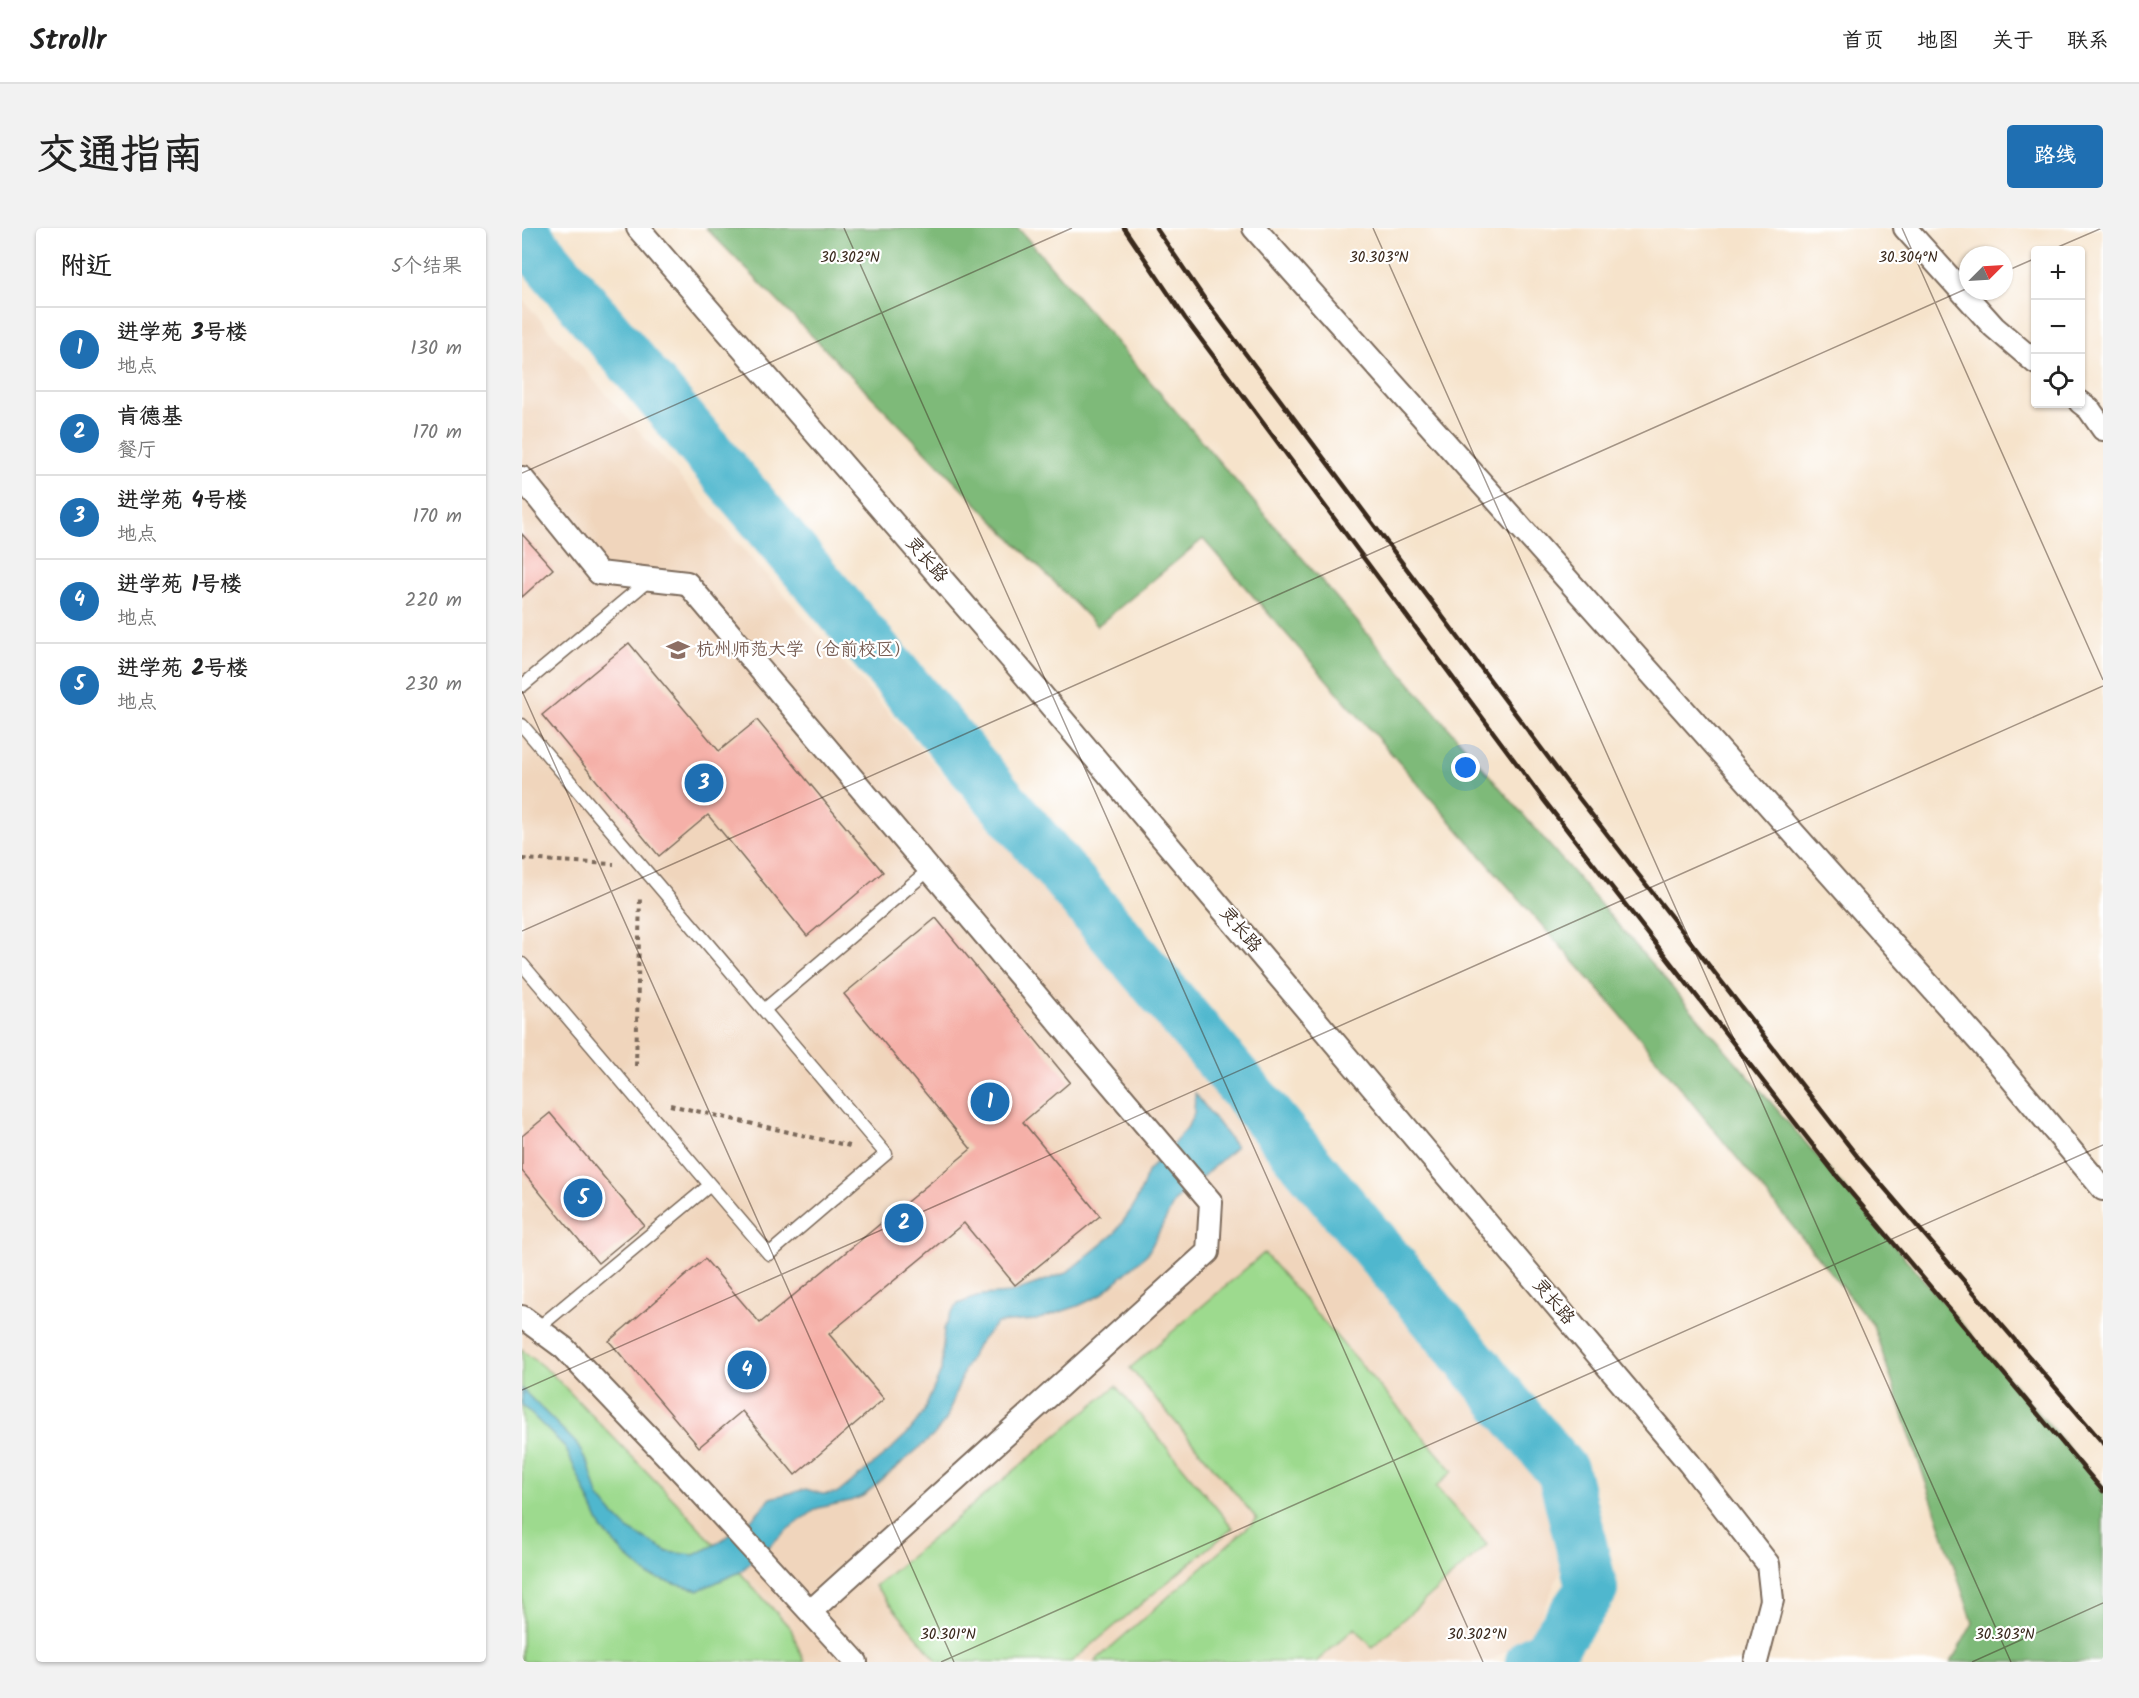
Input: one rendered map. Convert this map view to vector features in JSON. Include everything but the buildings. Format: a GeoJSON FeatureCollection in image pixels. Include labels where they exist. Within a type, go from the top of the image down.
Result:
{"type":"FeatureCollection","features":[{"type":"Feature","properties":{"kind":"street","name":"灵长路"},"geometry":{"type":"LineString","coordinates":[[638,228],[1020,668],[1689,1463],[1768,1564],[1772,1600],[1756,1662]]}},
{"type":"Feature","properties":{"kind":"street"},"geometry":{"type":"LineString","coordinates":[[1254,228],[1979,1041],[2103,1189]]}},
{"type":"Feature","properties":{"kind":"street"},"geometry":{"type":"LineString","coordinates":[[1905,228],[1994,327],[2031,359]]}},
{"type":"Feature","properties":{"kind":"street"},"geometry":{"type":"LineString","coordinates":[[2085,406],[2103,429]]}},
{"type":"Feature","properties":{"kind":"street"},"geometry":{"type":"LineString","coordinates":[[522,478],[599,573],[687,583],[1211,1203],[1208,1252],[810,1610]]}},
{"type":"Feature","properties":{"kind":"street"},"geometry":{"type":"LineString","coordinates":[[530,1323],[564,1348],[684,1474],[856,1662]]}},
{"type":"Feature","properties":{"kind":"lane"},"geometry":{"type":"LineString","coordinates":[[522,686],[650,579]]}},
{"type":"Feature","properties":{"kind":"lane"},"geometry":{"type":"LineString","coordinates":[[522,725],[886,1154],[769,1254],[522,964]]}},
{"type":"Feature","properties":{"kind":"lane"},"geometry":{"type":"LineString","coordinates":[[764,1010],[930,869]]}},
{"type":"Feature","properties":{"kind":"lane"},"geometry":{"type":"LineString","coordinates":[[530,1323],[710,1185]]}},
{"type":"Feature","properties":{"kind":"path"},"geometry":{"type":"LineString","coordinates":[[522,859],[641,865],[635,1097],[886,1154]]}},
{"type":"Feature","properties":{"kind":"shaded area","name":"杭州师范大学（仓前校区）"},"geometry":{"type":"Polygon","coordinates":[[[522,299],[1144,1002],[1488,1411],[1555,1505],[1561,1570],[1533,1633],[1490,1662],[522,1662],[522,299]]]}},
{"type":"Feature","properties":{"kind":"green space"},"geometry":{"type":"Polygon","coordinates":[[[706,228],[1018,228],[2103,1488],[2103,1662],[1951,1662],[1973,1623],[1873,1325],[1619,1013],[1203,539],[1097,626],[706,228]]]}},
{"type":"Feature","properties":{"kind":"green space"},"geometry":{"type":"Polygon","coordinates":[[[1264,1253],[1453,1471],[1436,1487],[1487,1545],[1372,1647],[1355,1628],[1316,1662],[1094,1662],[1257,1519],[1130,1368],[1264,1253]]]}},
{"type":"Feature","properties":{"kind":"green space"},"geometry":{"type":"Polygon","coordinates":[[[522,1350],[551,1373],[677,1503],[791,1629],[804,1662],[522,1662],[522,1350]]]}},
{"type":"Feature","properties":{"kind":"green space"},"geometry":{"type":"Polygon","coordinates":[[[1116,1386],[1233,1528],[1071,1662],[938,1662],[875,1586],[1116,1386]]]}},
{"type":"Feature","properties":{"kind":"water"},"geometry":{"type":"Polygon","coordinates":[[[1195,1093],[1236,1147],[1175,1201],[1148,1253],[1101,1295],[1078,1306],[1036,1320],[997,1323],[978,1344],[965,1368],[946,1420],[933,1436],[863,1496],[818,1508],[787,1530],[740,1572],[699,1590],[649,1576],[625,1555],[602,1529],[565,1447],[522,1405],[522,1389],[576,1443],[589,1465],[598,1496],[611,1512],[629,1530],[668,1552],[694,1555],[713,1546],[748,1523],[771,1498],[806,1489],[822,1494],[838,1493],[888,1452],[909,1432],[923,1413],[941,1371],[944,1329],[958,1304],[982,1295],[1010,1293],[1066,1273],[1115,1233],[1133,1207],[1147,1172],[1187,1128],[1194,1113],[1195,1093]]]}},
{"type":"Feature","properties":{"kind":"waterway"},"geometry":{"type":"LineString","coordinates":[[522,232],[1227,1068],[1563,1472],[1592,1589],[1547,1654],[1531,1662]]}},
{"type":"Feature","properties":{"kind":"railway"},"geometry":{"type":"LineString","coordinates":[[1124,228],[1185,318],[1543,799],[1836,1175],[2103,1491]]}},
{"type":"Feature","properties":{"kind":"railway"},"geometry":{"type":"LineString","coordinates":[[1156,228],[1206,301],[1568,784],[1857,1156],[2103,1443]]}},
{"type":"Feature","properties":{"kind":"place","name":"杭州师范大学（仓前校区）"},"geometry":{"type":"Point","coordinates":[678,650]}},
{"type":"Feature","properties":{"kind":"place","name":"进学苑 4号楼"},"geometry":{"type":"Point","coordinates":[704,783]}},
{"type":"Feature","properties":{"kind":"place","name":"进学苑 3号楼"},"geometry":{"type":"Point","coordinates":[990,1102]}},
{"type":"Feature","properties":{"kind":"place","name":"进学苑 2号楼"},"geometry":{"type":"Point","coordinates":[583,1198]}},
{"type":"Feature","properties":{"kind":"place","name":"肯德基"},"geometry":{"type":"Point","coordinates":[904,1223]}},
{"type":"Feature","properties":{"kind":"place","name":"进学苑 1号楼"},"geometry":{"type":"Point","coordinates":[747,1370]}}]}
